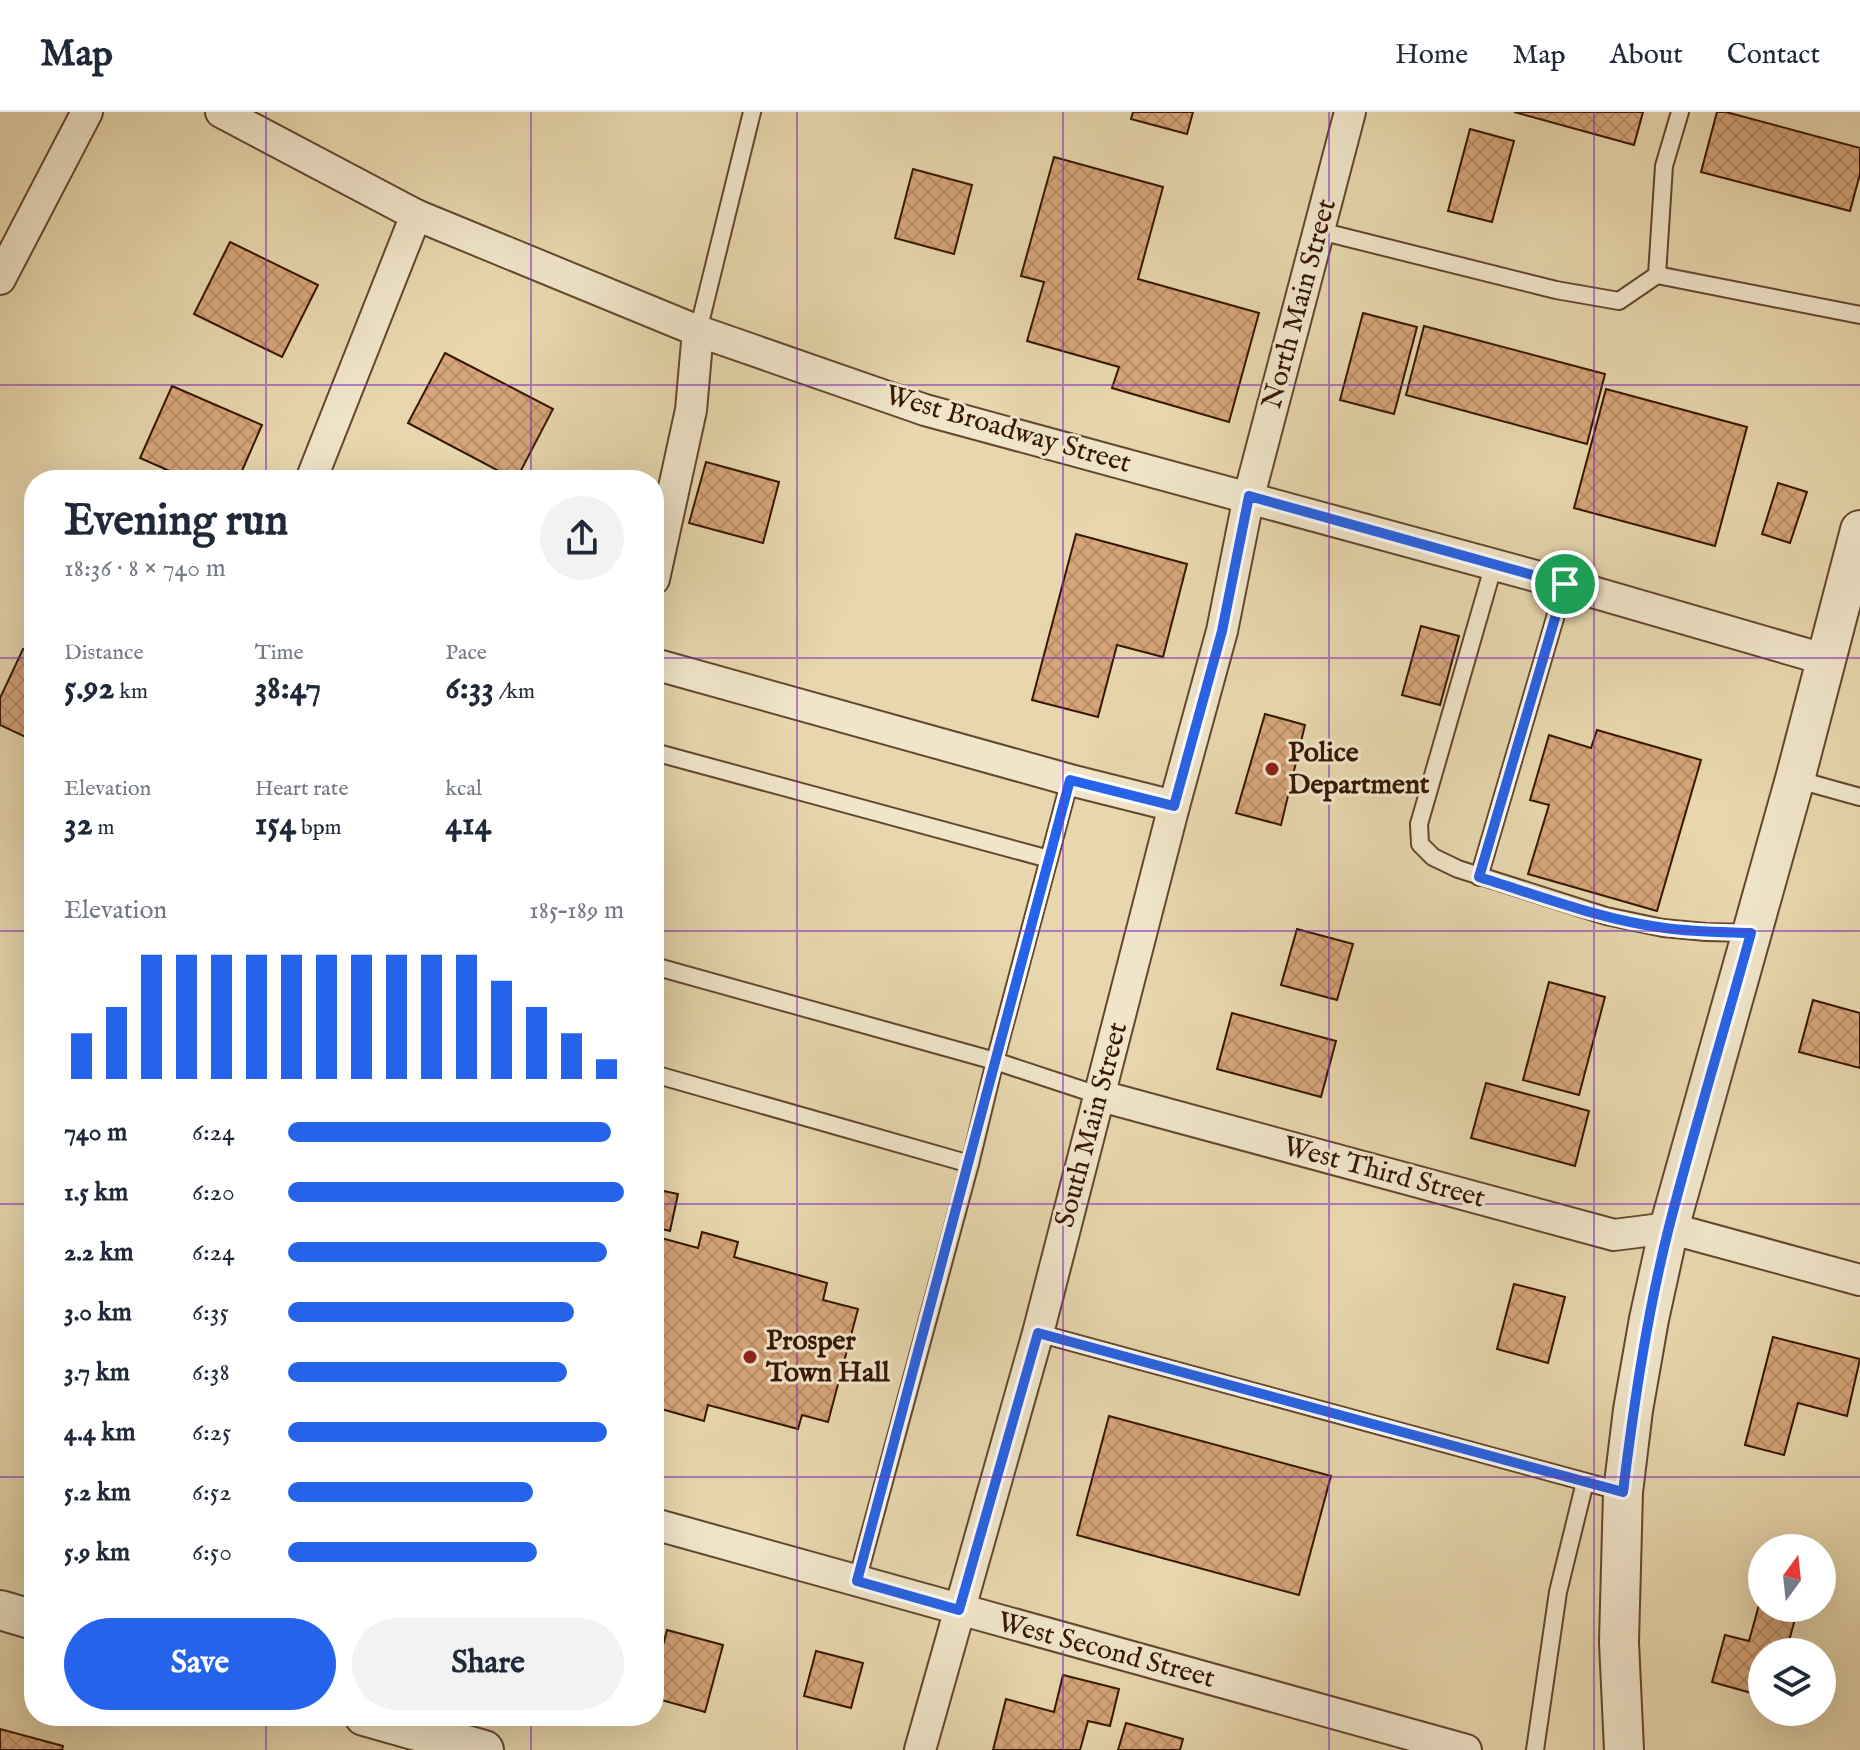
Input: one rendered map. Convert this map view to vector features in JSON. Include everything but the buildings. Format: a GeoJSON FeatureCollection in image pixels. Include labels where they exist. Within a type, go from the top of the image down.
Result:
{"type":"FeatureCollection","features":[{"type":"Feature","properties":{"kind":"street"},"geometry":{"type":"LineString","coordinates":[[0,279],[87,112]]}},
{"type":"Feature","properties":{"kind":"street","name":"West Broadway Street"},"geometry":{"type":"LineString","coordinates":[[221,112],[416,215],[698,331],[925,410],[1249,496],[1844,664]]}},
{"type":"Feature","properties":{"kind":"street","name":"North Main Street"},"geometry":{"type":"LineString","coordinates":[[1249,496],[1350,112]]}},
{"type":"Feature","properties":{"kind":"street"},"geometry":{"type":"LineString","coordinates":[[315,470],[416,215]]}},
{"type":"Feature","properties":{"kind":"street"},"geometry":{"type":"LineString","coordinates":[[664,533],[691,410],[698,331]]}},
{"type":"Feature","properties":{"kind":"street","name":"South Main Street"},"geometry":{"type":"LineString","coordinates":[[920,1750],[1038,1333],[1101,1096],[1222,631],[1249,496]]}},
{"type":"Feature","properties":{"kind":"street"},"geometry":{"type":"LineString","coordinates":[[1624,1750],[1619,1642],[1623,1492],[1649,1319],[1669,1228],[1795,779],[1844,664],[1860,530]]}},
{"type":"Feature","properties":{"kind":"street"},"geometry":{"type":"LineString","coordinates":[[664,667],[1174,806]]}},
{"type":"Feature","properties":{"kind":"street","name":"West Third Street"},"geometry":{"type":"LineString","coordinates":[[1101,1096],[1614,1235],[1669,1228]]}},
{"type":"Feature","properties":{"kind":"street"},"geometry":{"type":"LineString","coordinates":[[1669,1228],[1860,1280]]}},
{"type":"Feature","properties":{"kind":"street","name":"West Second Street"},"geometry":{"type":"LineString","coordinates":[[664,1527],[1466,1750]]}},
{"type":"Feature","properties":{"kind":"street"},"geometry":{"type":"LineString","coordinates":[[0,1610],[24,1617]]}},
{"type":"Feature","properties":{"kind":"street"},"geometry":{"type":"LineString","coordinates":[[399,1726],[484,1750]]}},
{"type":"Feature","properties":{"kind":"lane"},"geometry":{"type":"LineString","coordinates":[[698,331],[752,112]]}},
{"type":"Feature","properties":{"kind":"lane"},"geometry":{"type":"LineString","coordinates":[[1657,275],[1664,166],[1680,112]]}},
{"type":"Feature","properties":{"kind":"lane"},"geometry":{"type":"LineString","coordinates":[[1320,231],[1556,290],[1619,301],[1657,275],[1860,315]]}},
{"type":"Feature","properties":{"kind":"lane"},"geometry":{"type":"LineString","coordinates":[[1494,564],[1419,824],[1420,844],[1433,857],[1479,877],[1606,916],[1663,928],[1751,933]]}},
{"type":"Feature","properties":{"kind":"lane"},"geometry":{"type":"LineString","coordinates":[[1479,877],[1565,584]]}},
{"type":"Feature","properties":{"kind":"lane"},"geometry":{"type":"LineString","coordinates":[[664,755],[1049,859]]}},
{"type":"Feature","properties":{"kind":"lane"},"geometry":{"type":"LineString","coordinates":[[1795,779],[1860,797]]}},
{"type":"Feature","properties":{"kind":"lane"},"geometry":{"type":"LineString","coordinates":[[857,1581],[1070,780]]}},
{"type":"Feature","properties":{"kind":"lane"},"geometry":{"type":"LineString","coordinates":[[664,969],[995,1061],[1101,1096]]}},
{"type":"Feature","properties":{"kind":"lane"},"geometry":{"type":"LineString","coordinates":[[664,1077],[970,1164]]}},
{"type":"Feature","properties":{"kind":"lane"},"geometry":{"type":"LineString","coordinates":[[1038,1333],[1623,1492]]}},
{"type":"Feature","properties":{"kind":"lane"},"geometry":{"type":"LineString","coordinates":[[1535,1750],[1558,1592],[1585,1482]]}},
{"type":"Feature","properties":{"kind":"place","name":"Police Department"},"geometry":{"type":"Point","coordinates":[1272,769]}},
{"type":"Feature","properties":{"kind":"place","name":"Prosper Town Hall"},"geometry":{"type":"Point","coordinates":[750,1357]}},
{"type":"Feature","properties":{"kind":"route"},"geometry":{"type":"LineString","coordinates":[[1249,496],[1565,584],[1479,877],[1606,916],[1663,928],[1751,933],[1669,1228],[1633,1410],[1623,1492],[1038,1333],[959,1610],[857,1581],[1070,780],[1174,806],[1222,631],[1249,496]]}}]}
